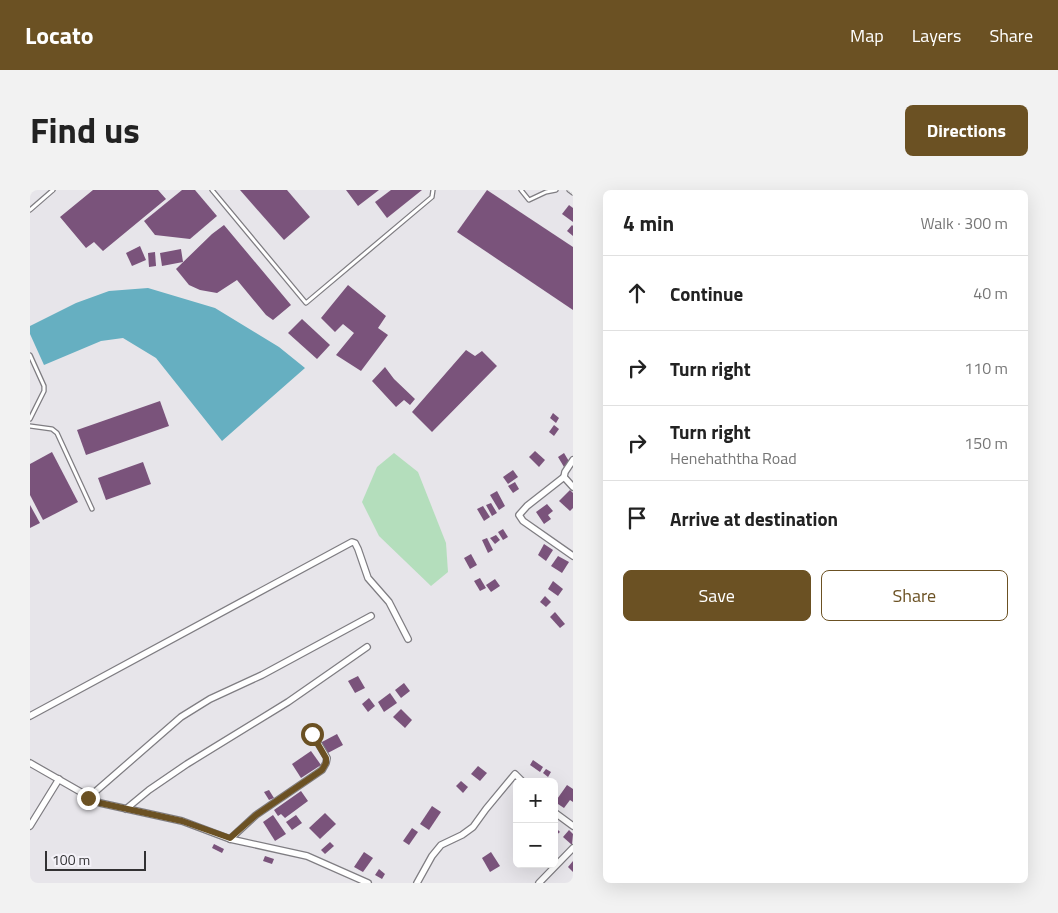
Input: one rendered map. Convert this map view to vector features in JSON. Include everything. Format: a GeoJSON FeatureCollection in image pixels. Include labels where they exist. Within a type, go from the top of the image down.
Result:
{"type":"FeatureCollection","features":[{"type":"Feature","properties":{"kind":"street"},"geometry":{"type":"LineString","coordinates":[[573,460],[564,477],[527,506],[520,515],[524,521],[573,556]]}},
{"type":"Feature","properties":{"kind":"street"},"geometry":{"type":"LineString","coordinates":[[564,477],[573,487]]}},
{"type":"Feature","properties":{"kind":"street"},"geometry":{"type":"LineString","coordinates":[[30,716],[352,542],[358,549],[368,578],[389,602],[408,639]]}},
{"type":"Feature","properties":{"kind":"street"},"geometry":{"type":"LineString","coordinates":[[88,798],[181,717],[194,708],[262,675],[371,616]]}},
{"type":"Feature","properties":{"kind":"street"},"geometry":{"type":"LineString","coordinates":[[126,809],[149,790],[187,764],[288,702],[367,647]]}},
{"type":"Feature","properties":{"kind":"street"},"geometry":{"type":"LineString","coordinates":[[230,838],[256,815],[322,770],[326,763],[326,758],[312,734]]}},
{"type":"Feature","properties":{"kind":"street"},"geometry":{"type":"LineString","coordinates":[[30,763],[88,798],[100,803],[182,821],[230,838],[306,856],[368,883]]}},
{"type":"Feature","properties":{"kind":"street"},"geometry":{"type":"LineString","coordinates":[[417,883],[432,856],[441,845],[462,835],[473,827],[516,774],[520,778]]}},
{"type":"Feature","properties":{"kind":"street"},"geometry":{"type":"LineString","coordinates":[[30,826],[59,779]]}},
{"type":"Feature","properties":{"kind":"street"},"geometry":{"type":"LineString","coordinates":[[558,815],[573,826]]}},
{"type":"Feature","properties":{"kind":"street"},"geometry":{"type":"LineString","coordinates":[[539,883],[573,848]]}},
{"type":"Feature","properties":{"kind":"lane"},"geometry":{"type":"LineString","coordinates":[[30,210],[53,190]]}},
{"type":"Feature","properties":{"kind":"lane"},"geometry":{"type":"LineString","coordinates":[[212,190],[306,303],[432,197],[433,190]]}},
{"type":"Feature","properties":{"kind":"lane"},"geometry":{"type":"LineString","coordinates":[[521,190],[529,200],[556,190]]}},
{"type":"Feature","properties":{"kind":"lane"},"geometry":{"type":"LineString","coordinates":[[569,190],[573,193]]}},
{"type":"Feature","properties":{"kind":"lane"},"geometry":{"type":"LineString","coordinates":[[30,355],[44,386],[44,391],[30,419]]}},
{"type":"Feature","properties":{"kind":"lane"},"geometry":{"type":"LineString","coordinates":[[30,426],[52,429],[57,433],[92,509]]}},
{"type":"Feature","properties":{"kind":"green space"},"geometry":{"type":"Polygon","coordinates":[[[394,453],[418,472],[446,543],[448,572],[431,586],[379,536],[362,502],[377,467],[394,453]]]}},
{"type":"Feature","properties":{"kind":"water"},"geometry":{"type":"Polygon","coordinates":[[[148,288],[215,308],[279,347],[305,368],[222,441],[156,358],[123,338],[101,341],[44,365],[30,334],[30,326],[76,303],[109,291],[148,288]]]}},
{"type":"Feature","properties":{"kind":"building"},"geometry":{"type":"Polygon","coordinates":[[[93,190],[158,190],[166,199],[103,251],[94,242],[86,248],[60,217],[93,190]]]}},
{"type":"Feature","properties":{"kind":"building"},"geometry":{"type":"Polygon","coordinates":[[[182,190],[195,190],[217,216],[190,239],[155,235],[144,221],[182,190]]]}},
{"type":"Feature","properties":{"kind":"building"},"geometry":{"type":"Polygon","coordinates":[[[240,190],[287,190],[310,217],[284,240],[240,190]]]}},
{"type":"Feature","properties":{"kind":"building"},"geometry":{"type":"Polygon","coordinates":[[[346,190],[379,190],[358,206],[346,190]]]}},
{"type":"Feature","properties":{"kind":"building"},"geometry":{"type":"Polygon","coordinates":[[[391,190],[422,190],[387,218],[375,202],[391,190]]]}},
{"type":"Feature","properties":{"kind":"building"},"geometry":{"type":"Polygon","coordinates":[[[487,190],[573,247],[573,310],[457,232],[487,190]]]}},
{"type":"Feature","properties":{"kind":"building"},"geometry":{"type":"Polygon","coordinates":[[[569,205],[573,208],[573,222],[562,214],[569,205]]]}},
{"type":"Feature","properties":{"kind":"building"},"geometry":{"type":"Polygon","coordinates":[[[224,225],[291,305],[273,320],[266,315],[237,280],[217,293],[200,290],[189,285],[176,269],[224,225]]]}},
{"type":"Feature","properties":{"kind":"building"},"geometry":{"type":"Polygon","coordinates":[[[573,226],[573,236],[567,231],[573,226]]]}},
{"type":"Feature","properties":{"kind":"building"},"geometry":{"type":"Polygon","coordinates":[[[140,246],[146,260],[132,266],[126,253],[140,246]]]}},
{"type":"Feature","properties":{"kind":"building"},"geometry":{"type":"Polygon","coordinates":[[[181,249],[183,262],[162,266],[160,253],[181,249]]]}},
{"type":"Feature","properties":{"kind":"building"},"geometry":{"type":"Polygon","coordinates":[[[155,252],[156,266],[149,267],[148,253],[155,252]]]}},
{"type":"Feature","properties":{"kind":"building"},"geometry":{"type":"Polygon","coordinates":[[[348,285],[386,316],[378,328],[388,335],[361,371],[336,355],[354,333],[343,324],[335,332],[321,318],[348,285]]]}},
{"type":"Feature","properties":{"kind":"building"},"geometry":{"type":"Polygon","coordinates":[[[302,319],[330,345],[317,359],[288,333],[302,319]]]}},
{"type":"Feature","properties":{"kind":"building"},"geometry":{"type":"Polygon","coordinates":[[[466,350],[475,356],[482,351],[497,366],[432,432],[412,412],[466,350]]]}},
{"type":"Feature","properties":{"kind":"building"},"geometry":{"type":"Polygon","coordinates":[[[385,367],[394,379],[415,399],[410,405],[404,400],[396,407],[372,381],[385,367]]]}},
{"type":"Feature","properties":{"kind":"building"},"geometry":{"type":"Polygon","coordinates":[[[160,401],[169,426],[86,455],[77,430],[160,401]]]}},
{"type":"Feature","properties":{"kind":"building"},"geometry":{"type":"Polygon","coordinates":[[[553,413],[559,418],[556,423],[550,418],[553,413]]]}},
{"type":"Feature","properties":{"kind":"building"},"geometry":{"type":"Polygon","coordinates":[[[554,425],[559,429],[554,436],[549,432],[554,425]]]}},
{"type":"Feature","properties":{"kind":"building"},"geometry":{"type":"Polygon","coordinates":[[[535,451],[545,460],[539,467],[529,457],[535,451]]]}},
{"type":"Feature","properties":{"kind":"building"},"geometry":{"type":"Polygon","coordinates":[[[52,452],[78,502],[43,520],[30,495],[30,464],[52,452]]]}},
{"type":"Feature","properties":{"kind":"building"},"geometry":{"type":"Polygon","coordinates":[[[564,453],[570,463],[564,467],[558,457],[564,453]]]}},
{"type":"Feature","properties":{"kind":"building"},"geometry":{"type":"Polygon","coordinates":[[[143,462],[151,484],[106,500],[98,478],[143,462]]]}},
{"type":"Feature","properties":{"kind":"building"},"geometry":{"type":"Polygon","coordinates":[[[513,470],[518,477],[508,484],[503,477],[513,470]]]}},
{"type":"Feature","properties":{"kind":"building"},"geometry":{"type":"Polygon","coordinates":[[[515,482],[519,489],[513,493],[508,486],[515,482]]]}},
{"type":"Feature","properties":{"kind":"building"},"geometry":{"type":"Polygon","coordinates":[[[570,490],[573,493],[573,508],[570,511],[559,501],[570,490]]]}},
{"type":"Feature","properties":{"kind":"building"},"geometry":{"type":"Polygon","coordinates":[[[497,491],[505,506],[499,510],[490,495],[497,491]]]}},
{"type":"Feature","properties":{"kind":"building"},"geometry":{"type":"Polygon","coordinates":[[[491,503],[497,513],[492,516],[486,505],[491,503]]]}},
{"type":"Feature","properties":{"kind":"building"},"geometry":{"type":"Polygon","coordinates":[[[547,504],[553,511],[548,515],[551,519],[544,524],[536,512],[547,504]]]}},
{"type":"Feature","properties":{"kind":"building"},"geometry":{"type":"Polygon","coordinates":[[[30,505],[40,523],[30,528],[30,505]]]}},
{"type":"Feature","properties":{"kind":"building"},"geometry":{"type":"Polygon","coordinates":[[[483,506],[490,517],[484,521],[477,509],[483,506]]]}},
{"type":"Feature","properties":{"kind":"building"},"geometry":{"type":"Polygon","coordinates":[[[503,529],[508,537],[503,540],[498,532],[503,529]]]}},
{"type":"Feature","properties":{"kind":"building"},"geometry":{"type":"Polygon","coordinates":[[[496,535],[500,540],[495,544],[490,538],[496,535]]]}},
{"type":"Feature","properties":{"kind":"building"},"geometry":{"type":"Polygon","coordinates":[[[487,538],[493,550],[488,553],[482,540],[487,538]]]}},
{"type":"Feature","properties":{"kind":"building"},"geometry":{"type":"Polygon","coordinates":[[[544,544],[553,550],[546,561],[538,555],[544,544]]]}},
{"type":"Feature","properties":{"kind":"building"},"geometry":{"type":"Polygon","coordinates":[[[471,554],[477,565],[470,569],[464,558],[471,554]]]}},
{"type":"Feature","properties":{"kind":"building"},"geometry":{"type":"Polygon","coordinates":[[[558,556],[569,562],[562,573],[551,566],[558,556]]]}},
{"type":"Feature","properties":{"kind":"building"},"geometry":{"type":"Polygon","coordinates":[[[480,578],[486,588],[480,591],[474,581],[480,578]]]}},
{"type":"Feature","properties":{"kind":"building"},"geometry":{"type":"Polygon","coordinates":[[[495,579],[500,586],[491,592],[486,585],[495,579]]]}},
{"type":"Feature","properties":{"kind":"building"},"geometry":{"type":"Polygon","coordinates":[[[553,581],[563,589],[558,596],[548,589],[553,581]]]}},
{"type":"Feature","properties":{"kind":"building"},"geometry":{"type":"Polygon","coordinates":[[[545,596],[551,602],[546,607],[540,602],[545,596]]]}},
{"type":"Feature","properties":{"kind":"building"},"geometry":{"type":"Polygon","coordinates":[[[555,612],[565,624],[560,628],[550,617],[555,612]]]}},
{"type":"Feature","properties":{"kind":"building"},"geometry":{"type":"Polygon","coordinates":[[[358,676],[365,688],[355,693],[348,681],[358,676]]]}},
{"type":"Feature","properties":{"kind":"building"},"geometry":{"type":"Polygon","coordinates":[[[404,683],[410,691],[401,698],[395,690],[404,683]]]}},
{"type":"Feature","properties":{"kind":"building"},"geometry":{"type":"Polygon","coordinates":[[[390,693],[397,703],[384,712],[378,702],[390,693]]]}},
{"type":"Feature","properties":{"kind":"building"},"geometry":{"type":"Polygon","coordinates":[[[369,698],[375,706],[368,712],[362,704],[369,698]]]}},
{"type":"Feature","properties":{"kind":"building"},"geometry":{"type":"Polygon","coordinates":[[[401,709],[412,720],[405,728],[393,717],[401,709]]]}},
{"type":"Feature","properties":{"kind":"building"},"geometry":{"type":"Polygon","coordinates":[[[337,734],[343,745],[326,754],[320,743],[337,734]]]}},
{"type":"Feature","properties":{"kind":"building"},"geometry":{"type":"Polygon","coordinates":[[[311,751],[321,765],[301,778],[292,764],[311,751]]]}},
{"type":"Feature","properties":{"kind":"building"},"geometry":{"type":"Polygon","coordinates":[[[533,760],[543,767],[540,772],[530,765],[533,760]]]}},
{"type":"Feature","properties":{"kind":"building"},"geometry":{"type":"Polygon","coordinates":[[[478,766],[487,773],[480,781],[471,774],[478,766]]]}},
{"type":"Feature","properties":{"kind":"building"},"geometry":{"type":"Polygon","coordinates":[[[546,769],[551,772],[548,777],[543,773],[546,769]]]}},
{"type":"Feature","properties":{"kind":"building"},"geometry":{"type":"Polygon","coordinates":[[[461,781],[468,787],[463,793],[456,786],[461,781]]]}},
{"type":"Feature","properties":{"kind":"building"},"geometry":{"type":"Polygon","coordinates":[[[567,785],[573,789],[573,802],[570,800],[564,808],[558,804],[558,798],[567,785]]]}},
{"type":"Feature","properties":{"kind":"building"},"geometry":{"type":"Polygon","coordinates":[[[269,790],[274,798],[269,800],[264,792],[269,790]]]}},
{"type":"Feature","properties":{"kind":"building"},"geometry":{"type":"Polygon","coordinates":[[[301,791],[308,801],[285,818],[281,814],[278,816],[274,810],[301,791]]]}},
{"type":"Feature","properties":{"kind":"building"},"geometry":{"type":"Polygon","coordinates":[[[432,806],[441,812],[429,830],[420,824],[432,806]]]}},
{"type":"Feature","properties":{"kind":"building"},"geometry":{"type":"Polygon","coordinates":[[[325,813],[336,824],[320,839],[309,828],[325,813]]]}},
{"type":"Feature","properties":{"kind":"building"},"geometry":{"type":"Polygon","coordinates":[[[273,815],[286,834],[275,841],[263,822],[273,815]]]}},
{"type":"Feature","properties":{"kind":"building"},"geometry":{"type":"Polygon","coordinates":[[[296,815],[302,823],[292,830],[286,822],[296,815]]]}},
{"type":"Feature","properties":{"kind":"building"},"geometry":{"type":"Polygon","coordinates":[[[412,828],[418,832],[409,845],[403,841],[412,828]]]}},
{"type":"Feature","properties":{"kind":"building"},"geometry":{"type":"Polygon","coordinates":[[[569,830],[573,834],[572,845],[563,837],[569,830]]]}},
{"type":"Feature","properties":{"kind":"building"},"geometry":{"type":"Polygon","coordinates":[[[330,842],[334,846],[325,854],[321,850],[330,842]]]}},
{"type":"Feature","properties":{"kind":"building"},"geometry":{"type":"Polygon","coordinates":[[[214,844],[224,849],[222,853],[212,848],[214,844]]]}},
{"type":"Feature","properties":{"kind":"building"},"geometry":{"type":"Polygon","coordinates":[[[364,852],[373,858],[363,872],[354,867],[364,852]]]}},
{"type":"Feature","properties":{"kind":"building"},"geometry":{"type":"Polygon","coordinates":[[[491,852],[500,866],[490,872],[482,858],[491,852]]]}},
{"type":"Feature","properties":{"kind":"building"},"geometry":{"type":"Polygon","coordinates":[[[265,856],[274,859],[272,864],[263,861],[265,856]]]}},
{"type":"Feature","properties":{"kind":"building"},"geometry":{"type":"Polygon","coordinates":[[[573,861],[573,872],[568,867],[573,861]]]}},
{"type":"Feature","properties":{"kind":"building"},"geometry":{"type":"Polygon","coordinates":[[[379,869],[385,874],[382,879],[375,875],[379,869]]]}},
{"type":"Feature","properties":{"kind":"route"},"geometry":{"type":"LineString","coordinates":[[88,798],[100,803],[182,821],[230,838],[256,815],[322,770],[326,763],[326,758],[312,734]]}}]}
